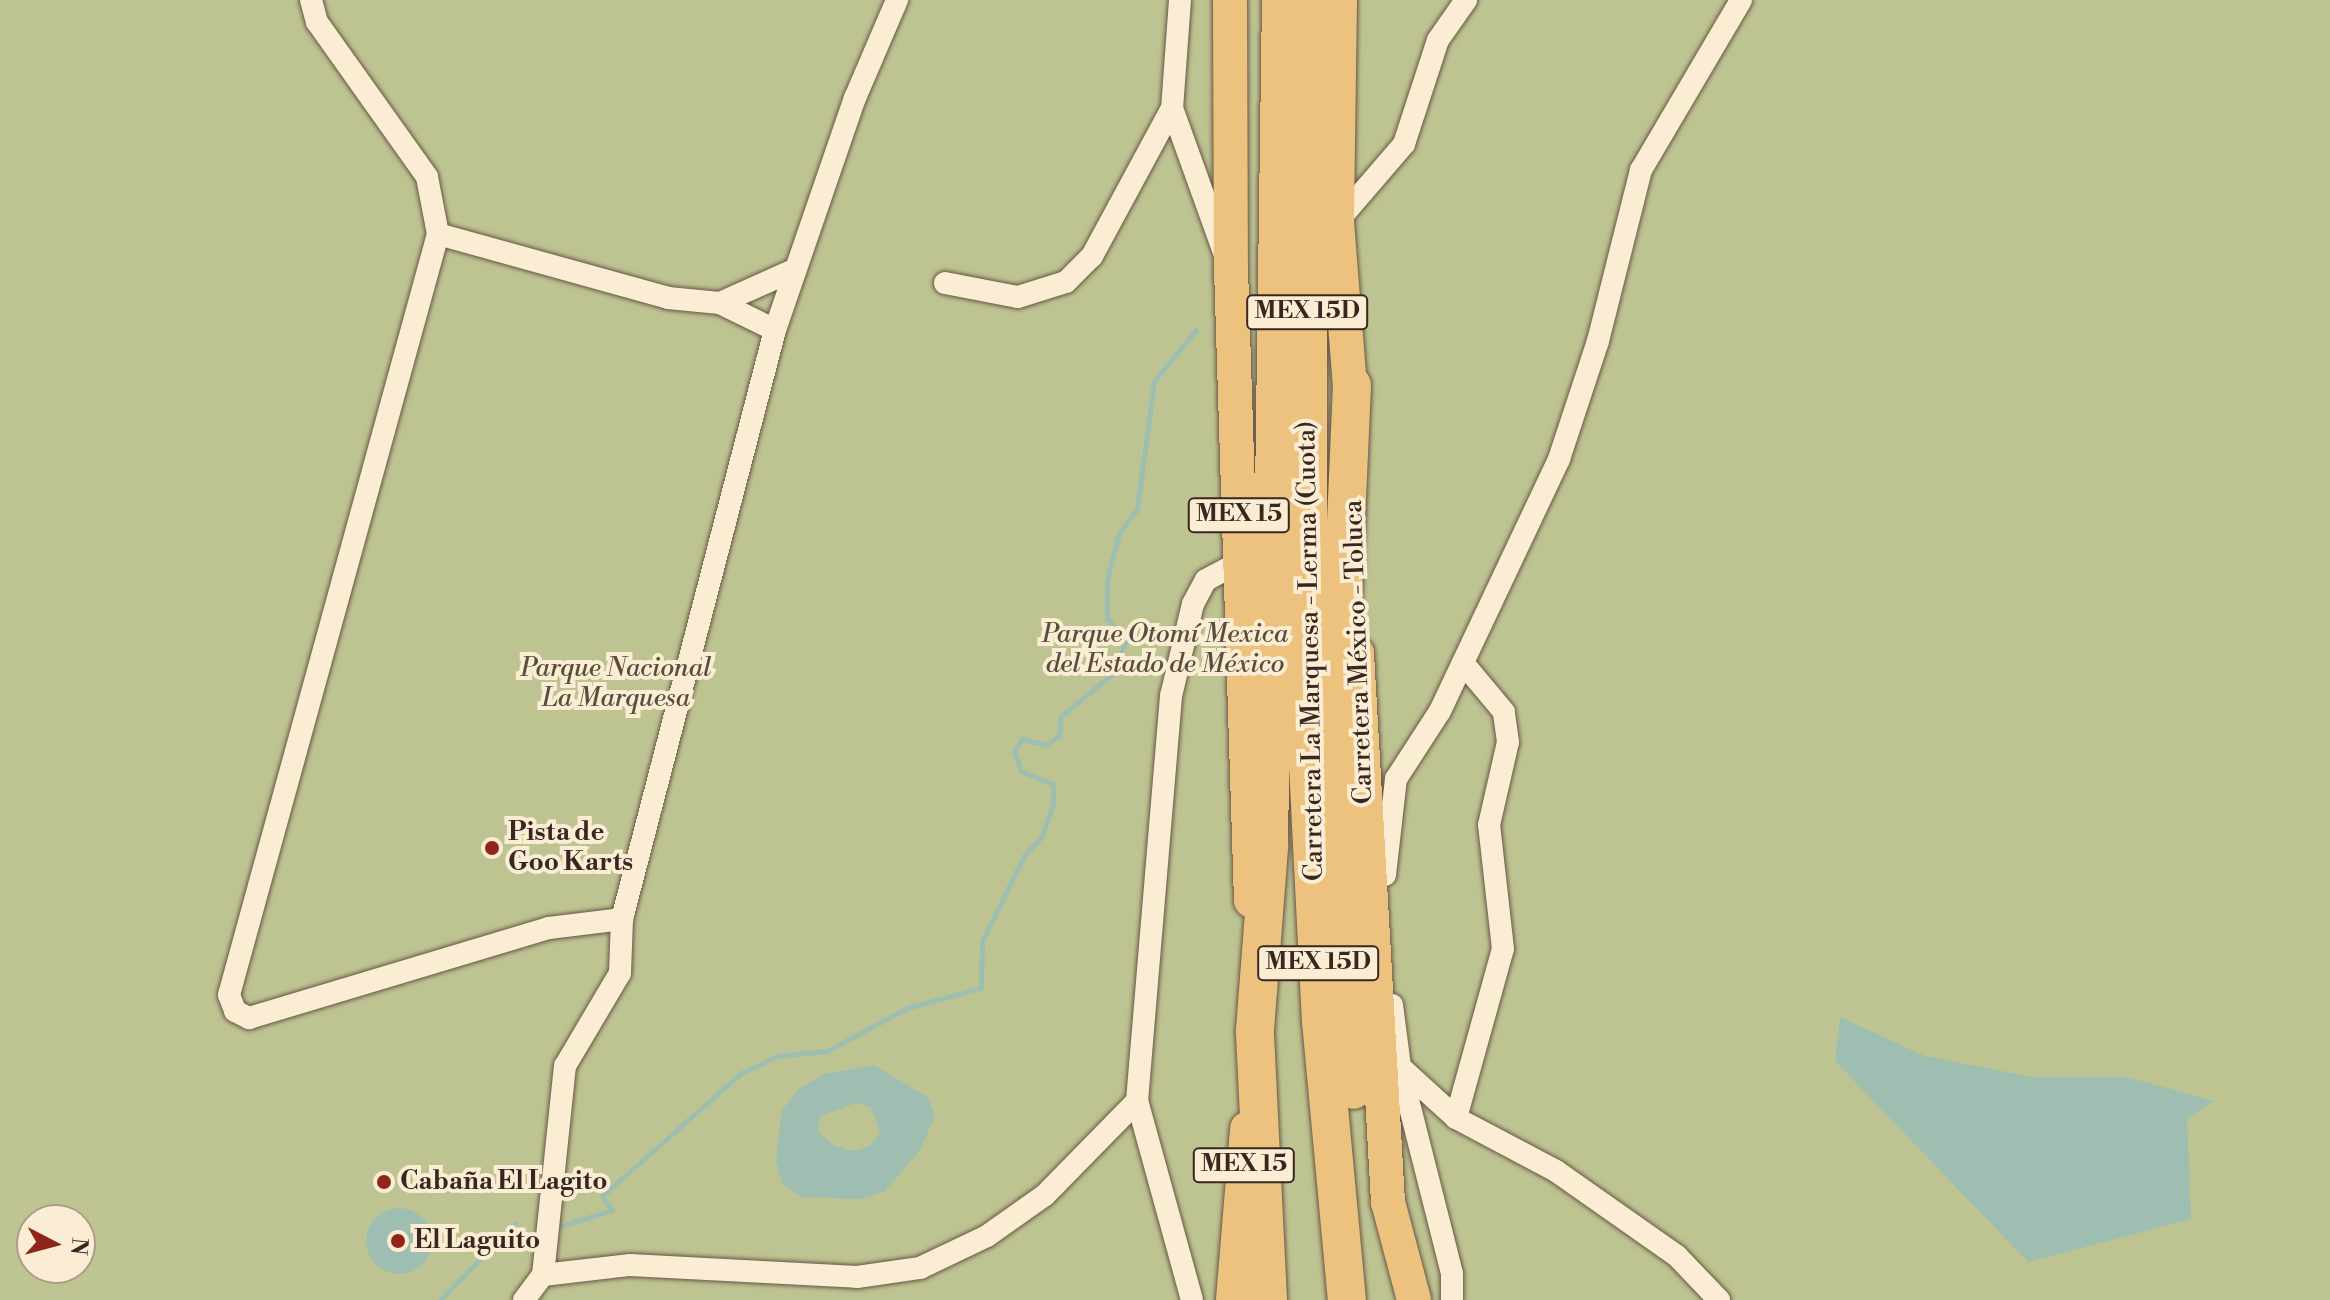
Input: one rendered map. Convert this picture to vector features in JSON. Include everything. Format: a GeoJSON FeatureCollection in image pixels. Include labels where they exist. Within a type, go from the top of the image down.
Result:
{"type":"FeatureCollection","features":[{"type":"Feature","properties":{"kind":"highway","name":"Carretera La Marquesa - Lerma (Cuota)"},"geometry":{"type":"LineString","coordinates":[[1255,1030],[1269,846],[1281,0]]}},
{"type":"Feature","properties":{"kind":"highway","name":"Carretera La Marquesa - Lerma (Cuota)"},"geometry":{"type":"LineString","coordinates":[[1308,0],[1308,766],[1321,1021],[1347,1300]]}},
{"type":"Feature","properties":{"kind":"highway"},"geometry":{"type":"LineString","coordinates":[[1352,385],[1338,709],[1365,1300]]}},
{"type":"Feature","properties":{"kind":"highway","name":"MEX 15D"},"geometry":{"type":"LineString","coordinates":[[1255,1030],[1268,1300]]}},
{"type":"Feature","properties":{"kind":"main road","name":"MEX 15"},"geometry":{"type":"LineString","coordinates":[[1230,0],[1231,268],[1255,1030],[1233,1300]]}},
{"type":"Feature","properties":{"kind":"main road","name":"Carretera México - Toluca"},"geometry":{"type":"LineString","coordinates":[[1340,0],[1337,222],[1352,385],[1358,712],[1388,1056],[1388,1202],[1414,1300]]}},
{"type":"Feature","properties":{"kind":"street"},"geometry":{"type":"LineString","coordinates":[[311,0],[317,22],[427,177],[438,234],[229,995],[235,1011],[249,1018],[521,936],[622,919]]}},
{"type":"Feature","properties":{"kind":"street"},"geometry":{"type":"LineString","coordinates":[[524,1300],[543,1275],[562,1076],[616,987],[622,919],[775,330],[897,0]]}},
{"type":"Feature","properties":{"kind":"street"},"geometry":{"type":"LineString","coordinates":[[1180,0],[1172,108],[1210,224],[1231,268]]}},
{"type":"Feature","properties":{"kind":"street"},"geometry":{"type":"LineString","coordinates":[[1337,222],[1404,144],[1438,40],[1466,0]]}},
{"type":"Feature","properties":{"kind":"street"},"geometry":{"type":"LineString","coordinates":[[1452,1300],[1452,1274],[1388,1056],[1384,856],[1396,779],[1463,663],[1559,459],[1598,341],[1641,170],[1741,0]]}},
{"type":"Feature","properties":{"kind":"street"},"geometry":{"type":"LineString","coordinates":[[945,283],[1018,297],[1066,282],[1092,256],[1172,108]]}},
{"type":"Feature","properties":{"kind":"street"},"geometry":{"type":"LineString","coordinates":[[438,234],[668,298],[720,303],[775,330]]}},
{"type":"Feature","properties":{"kind":"street"},"geometry":{"type":"LineString","coordinates":[[720,303],[796,269]]}},
{"type":"Feature","properties":{"kind":"street"},"geometry":{"type":"LineString","coordinates":[[1192,1300],[1137,1101],[1171,696],[1193,604],[1206,580],[1240,562]]}},
{"type":"Feature","properties":{"kind":"street"},"geometry":{"type":"LineString","coordinates":[[1456,1118],[1503,949],[1489,825],[1508,742],[1504,712],[1463,663]]}},
{"type":"Feature","properties":{"kind":"street"},"geometry":{"type":"LineString","coordinates":[[1388,1056],[1456,1118],[1556,1171],[1677,1256],[1719,1300]]}},
{"type":"Feature","properties":{"kind":"street"},"geometry":{"type":"LineString","coordinates":[[543,1275],[630,1265],[857,1277],[920,1268],[987,1236],[1045,1195],[1137,1101]]}},
{"type":"Feature","properties":{"kind":"green space","name":"Parque Otomí Mexica del Estado de México"},"geometry":{"type":"Polygon","coordinates":[[[0,0],[2330,0],[2330,1300],[0,1300],[0,0]]]}},
{"type":"Feature","properties":{"kind":"shaded area"},"geometry":{"type":"Polygon","coordinates":[[[1840,1017],[1925,1056],[2032,1077],[2127,1077],[2214,1101],[2187,1119],[2191,1219],[2028,1262],[1835,1061],[1840,1017]]]}},
{"type":"Feature","properties":{"kind":"shaded area"},"geometry":{"type":"Polygon","coordinates":[[[874,1065],[929,1098],[935,1116],[920,1150],[884,1192],[860,1199],[802,1197],[783,1185],[776,1161],[782,1110],[799,1089],[824,1074],[874,1065]],[[856,1103],[820,1116],[818,1131],[833,1145],[853,1151],[870,1146],[880,1133],[871,1107],[856,1103]]]}},
{"type":"Feature","properties":{"kind":"shaded area"},"geometry":{"type":"Polygon","coordinates":[[[393,1208],[405,1208],[417,1213],[427,1223],[432,1241],[430,1254],[417,1269],[405,1274],[393,1274],[381,1269],[371,1259],[366,1247],[366,1235],[371,1223],[381,1213],[393,1208]]]}},
{"type":"Feature","properties":{"kind":"waterway"},"geometry":{"type":"LineString","coordinates":[[561,1226],[612,1210],[602,1196],[740,1074],[777,1056],[827,1051],[907,1008],[981,988],[982,941],[1024,856],[1042,836],[1053,804],[1053,784],[1021,771],[1014,751],[1022,739],[1046,745],[1059,736],[1061,716],[1114,673],[1126,640],[1107,618],[1107,580],[1119,533],[1137,509],[1154,381],[1196,330]]}},
{"type":"Feature","properties":{"kind":"waterway"},"geometry":{"type":"LineString","coordinates":[[440,1300],[515,1224]]}},
{"type":"Feature","properties":{"kind":"place","name":"Pista de Goo Karts"},"geometry":{"type":"Point","coordinates":[492,848]}},
{"type":"Feature","properties":{"kind":"place","name":"Cabaña El Lagito"},"geometry":{"type":"Point","coordinates":[384,1182]}},
{"type":"Feature","properties":{"kind":"place","name":"El Laguito"},"geometry":{"type":"Point","coordinates":[398,1241]}},
{"type":"Feature","properties":{"kind":"park label","name":"Parque Nacional La Marquesa"},"geometry":{"type":"Point","coordinates":[616,684]}}]}
